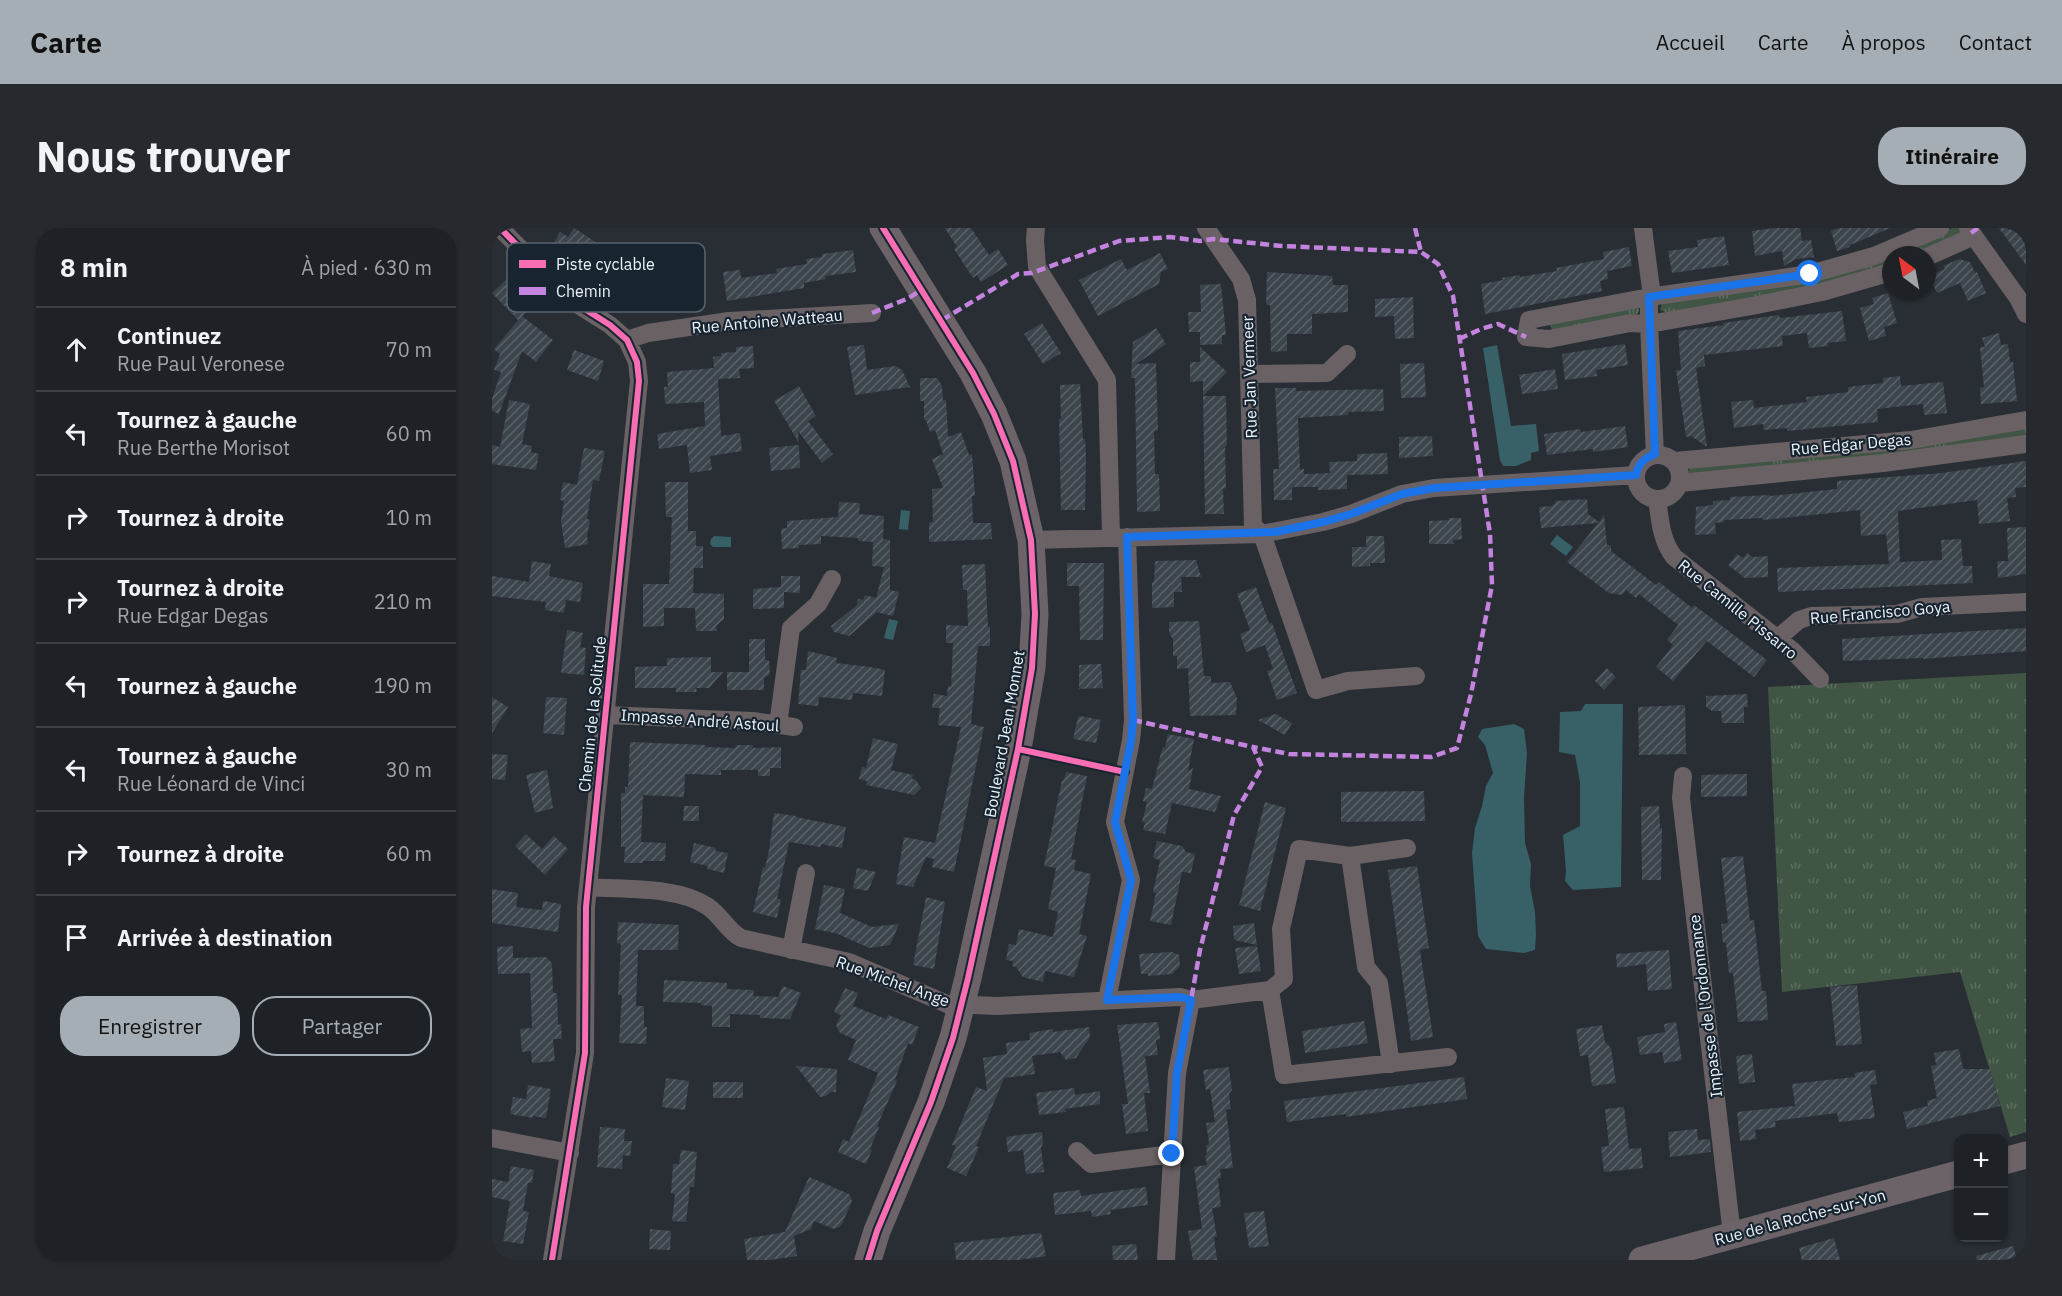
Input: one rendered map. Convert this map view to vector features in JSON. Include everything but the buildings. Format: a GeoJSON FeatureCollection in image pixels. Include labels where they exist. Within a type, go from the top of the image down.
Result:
{"type":"FeatureCollection","features":[{"type":"Feature","properties":{"kind":"main road","name":"Boulevard Jean Monnet"},"geometry":{"type":"LineString","coordinates":[[868,1260],[877,1231],[931,1102],[953,1038],[1016,760],[1032,668],[1035,614],[1031,540],[1012,461],[994,414],[947,329],[883,228]]}},
{"type":"Feature","properties":{"kind":"main road"},"geometry":{"type":"LineString","coordinates":[[2008,1160],[2026,1155]]}},
{"type":"Feature","properties":{"kind":"main road","name":"Rue de la Roche-sur-Yon"},"geometry":{"type":"LineString","coordinates":[[1642,1260],[1954,1175]]}},
{"type":"Feature","properties":{"kind":"street"},"geometry":{"type":"LineString","coordinates":[[492,240],[498,228]]}},
{"type":"Feature","properties":{"kind":"street","name":"Chemin de la Solitude"},"geometry":{"type":"LineString","coordinates":[[498,228],[513,243]]}},
{"type":"Feature","properties":{"kind":"street"},"geometry":{"type":"LineString","coordinates":[[1036,228],[1037,267],[1107,380],[1133,720],[1115,822],[1131,880],[1107,1000]]}},
{"type":"Feature","properties":{"kind":"street","name":"Rue Jan Vermeer"},"geometry":{"type":"LineString","coordinates":[[1206,228],[1241,279],[1247,300],[1253,526],[1262,534],[1316,690],[1348,681],[1416,676]]}},
{"type":"Feature","properties":{"kind":"street"},"geometry":{"type":"LineString","coordinates":[[1643,228],[1651,289],[1649,324],[1655,454]]}},
{"type":"Feature","properties":{"kind":"street"},"geometry":{"type":"LineString","coordinates":[[1882,275],[1822,292],[1649,324],[1630,323],[1549,339],[1526,337],[1529,320],[1649,297],[1810,274],[1874,256],[1940,228]]}},
{"type":"Feature","properties":{"kind":"street"},"geometry":{"type":"LineString","coordinates":[[1936,252],[1971,232],[2018,298],[2026,314]]}},
{"type":"Feature","properties":{"kind":"street","name":"Chemin de la Solitude"},"geometry":{"type":"LineString","coordinates":[[552,1260],[585,1053],[585,928],[588,887],[639,381],[637,362],[627,340],[610,325],[589,312]]}},
{"type":"Feature","properties":{"kind":"street","name":"Rue Antoine Watteau"},"geometry":{"type":"LineString","coordinates":[[627,340],[648,333],[729,321],[872,313]]}},
{"type":"Feature","properties":{"kind":"street"},"geometry":{"type":"LineString","coordinates":[[1249,374],[1327,373],[1347,354]]}},
{"type":"Feature","properties":{"kind":"street","name":"Rue Edgar Degas"},"geometry":{"type":"LineString","coordinates":[[1675,461],[1911,440],[2026,420]]}},
{"type":"Feature","properties":{"kind":"street","name":"Rue Edgar Degas"},"geometry":{"type":"LineString","coordinates":[[1680,483],[1883,463],[2026,444]]}},
{"type":"Feature","properties":{"kind":"street"},"geometry":{"type":"LineString","coordinates":[[1655,454],[1675,461],[1679,468],[1680,483],[1671,495],[1657,499],[1644,494],[1636,482],[1641,462],[1655,454]]}},
{"type":"Feature","properties":{"kind":"street"},"geometry":{"type":"LineString","coordinates":[[1031,540],[1262,534],[1323,522],[1351,514],[1402,494],[1434,488],[1636,475]]}},
{"type":"Feature","properties":{"kind":"street","name":"Rue Camille Pissarro"},"geometry":{"type":"LineString","coordinates":[[1657,499],[1663,537],[1674,557],[1793,651],[1820,679]]}},
{"type":"Feature","properties":{"kind":"street","name":"Impasse André Astoul"},"geometry":{"type":"LineString","coordinates":[[605,715],[753,721],[786,726],[791,628],[818,604],[832,579]]}},
{"type":"Feature","properties":{"kind":"street","name":"Rue Francisco Goya"},"geometry":{"type":"LineString","coordinates":[[1777,639],[1799,620],[1811,616],[1897,614],[1922,607],[2026,602]]}},
{"type":"Feature","properties":{"kind":"street","name":"Impasse de l'Ordonnance"},"geometry":{"type":"LineString","coordinates":[[1683,776],[1681,798],[1732,1235]]}},
{"type":"Feature","properties":{"kind":"street"},"geometry":{"type":"LineString","coordinates":[[1407,848],[1350,856],[1299,849],[1281,929],[1284,979],[1270,990],[1284,1075],[1448,1057]]}},
{"type":"Feature","properties":{"kind":"street"},"geometry":{"type":"LineString","coordinates":[[1350,856],[1366,967],[1379,983],[1391,1064]]}},
{"type":"Feature","properties":{"kind":"street"},"geometry":{"type":"LineString","coordinates":[[791,950],[806,873]]}},
{"type":"Feature","properties":{"kind":"street","name":"Rue Michel Ange"},"geometry":{"type":"LineString","coordinates":[[588,887],[674,893],[691,898],[708,906],[731,933],[741,938],[849,962],[947,1004],[997,1006],[1180,997],[1191,1000],[1270,990]]}},
{"type":"Feature","properties":{"kind":"street"},"geometry":{"type":"LineString","coordinates":[[1166,1260],[1177,1073],[1191,1000]]}},
{"type":"Feature","properties":{"kind":"street"},"geometry":{"type":"LineString","coordinates":[[492,1138],[570,1153]]}},
{"type":"Feature","properties":{"kind":"street"},"geometry":{"type":"LineString","coordinates":[[1077,1151],[1091,1164],[1172,1154]]}},
{"type":"Feature","properties":{"kind":"green space"},"geometry":{"type":"Polygon","coordinates":[[[1952,228],[1962,230],[1959,237],[1936,247],[1911,246],[1952,228]]]}},
{"type":"Feature","properties":{"kind":"green space"},"geometry":{"type":"Polygon","coordinates":[[[1882,259],[1882,270],[1819,289],[1667,313],[1660,310],[1662,303],[1882,259]]]}},
{"type":"Feature","properties":{"kind":"green space"},"geometry":{"type":"Polygon","coordinates":[[[1639,306],[1639,312],[1636,315],[1553,331],[1550,326],[1550,324],[1639,306]]]}},
{"type":"Feature","properties":{"kind":"green space"},"geometry":{"type":"Polygon","coordinates":[[[2026,426],[2026,437],[1906,455],[1690,476],[1688,473],[1690,467],[2026,426]]]}},
{"type":"Feature","properties":{"kind":"green space"},"geometry":{"type":"Polygon","coordinates":[[[2026,673],[2026,1132],[2010,1137],[1960,972],[1782,992],[1768,687],[2026,673]]]}},
{"type":"Feature","properties":{"kind":"water"},"geometry":{"type":"Polygon","coordinates":[[[1497,345],[1511,426],[1536,424],[1539,451],[1531,453],[1531,460],[1516,466],[1503,466],[1500,460],[1483,348],[1497,345]]]}},
{"type":"Feature","properties":{"kind":"water"},"geometry":{"type":"Polygon","coordinates":[[[901,510],[910,511],[908,530],[899,529],[901,510]]]}},
{"type":"Feature","properties":{"kind":"water"},"geometry":{"type":"Polygon","coordinates":[[[1557,535],[1573,547],[1566,556],[1550,544],[1557,535]]]}},
{"type":"Feature","properties":{"kind":"water"},"geometry":{"type":"Polygon","coordinates":[[[714,536],[731,537],[731,547],[713,547],[710,544],[714,536]]]}},
{"type":"Feature","properties":{"kind":"water"},"geometry":{"type":"Polygon","coordinates":[[[889,619],[898,621],[893,640],[884,638],[889,619]]]}},
{"type":"Feature","properties":{"kind":"water"},"geometry":{"type":"Polygon","coordinates":[[[1585,704],[1623,704],[1621,887],[1573,890],[1565,881],[1563,835],[1580,826],[1580,782],[1575,755],[1559,752],[1560,712],[1581,711],[1585,704]]]}},
{"type":"Feature","properties":{"kind":"water"},"geometry":{"type":"Polygon","coordinates":[[[1514,724],[1524,729],[1527,753],[1524,798],[1525,843],[1531,864],[1530,886],[1536,934],[1535,950],[1524,953],[1486,949],[1478,936],[1472,853],[1475,828],[1486,786],[1493,773],[1485,745],[1478,737],[1482,729],[1514,724]]]}},
{"type":"Feature","properties":{"kind":"marked path"},"geometry":{"type":"LineString","coordinates":[[1415,228],[1421,252]]}},
{"type":"Feature","properties":{"kind":"marked path"},"geometry":{"type":"LineString","coordinates":[[1971,233],[1978,228]]}},
{"type":"Feature","properties":{"kind":"marked path"},"geometry":{"type":"LineString","coordinates":[[942,320],[1018,274],[1032,273],[1119,241],[1170,237],[1282,246],[1421,252],[1438,264],[1453,296],[1490,534],[1492,585],[1471,694],[1457,748],[1431,757],[1289,754],[1253,747]]}},
{"type":"Feature","properties":{"kind":"marked path"},"geometry":{"type":"LineString","coordinates":[[872,313],[909,298],[922,289]]}},
{"type":"Feature","properties":{"kind":"marked path"},"geometry":{"type":"LineString","coordinates":[[1459,339],[1498,324],[1526,337]]}},
{"type":"Feature","properties":{"kind":"marked path"},"geometry":{"type":"LineString","coordinates":[[1133,720],[1253,747],[1262,767],[1234,815],[1200,950],[1191,1000]]}},
{"type":"Feature","properties":{"kind":"cycle path"},"geometry":{"type":"LineString","coordinates":[[500,228],[515,243]]}},
{"type":"Feature","properties":{"kind":"cycle path"},"geometry":{"type":"LineString","coordinates":[[868,1260],[877,1231],[931,1102],[953,1038],[1018,749],[1032,668],[1035,614],[1031,540],[1013,461],[994,414],[973,373],[883,228]]}},
{"type":"Feature","properties":{"kind":"cycle path"},"geometry":{"type":"LineString","coordinates":[[552,1260],[585,1053],[586,907],[639,381],[637,362],[627,340],[610,325],[589,312]]}},
{"type":"Feature","properties":{"kind":"cycle path"},"geometry":{"type":"LineString","coordinates":[[1018,749],[1125,772]]}},
{"type":"Feature","properties":{"kind":"route"},"geometry":{"type":"LineString","coordinates":[[1172,1154],[1177,1073],[1191,1000],[1180,997],[1107,1000],[1131,880],[1115,822],[1133,720],[1127,537],[1262,534],[1323,522],[1351,514],[1402,494],[1434,488],[1636,475],[1641,462],[1655,454],[1649,297],[1810,274]]}}]}
